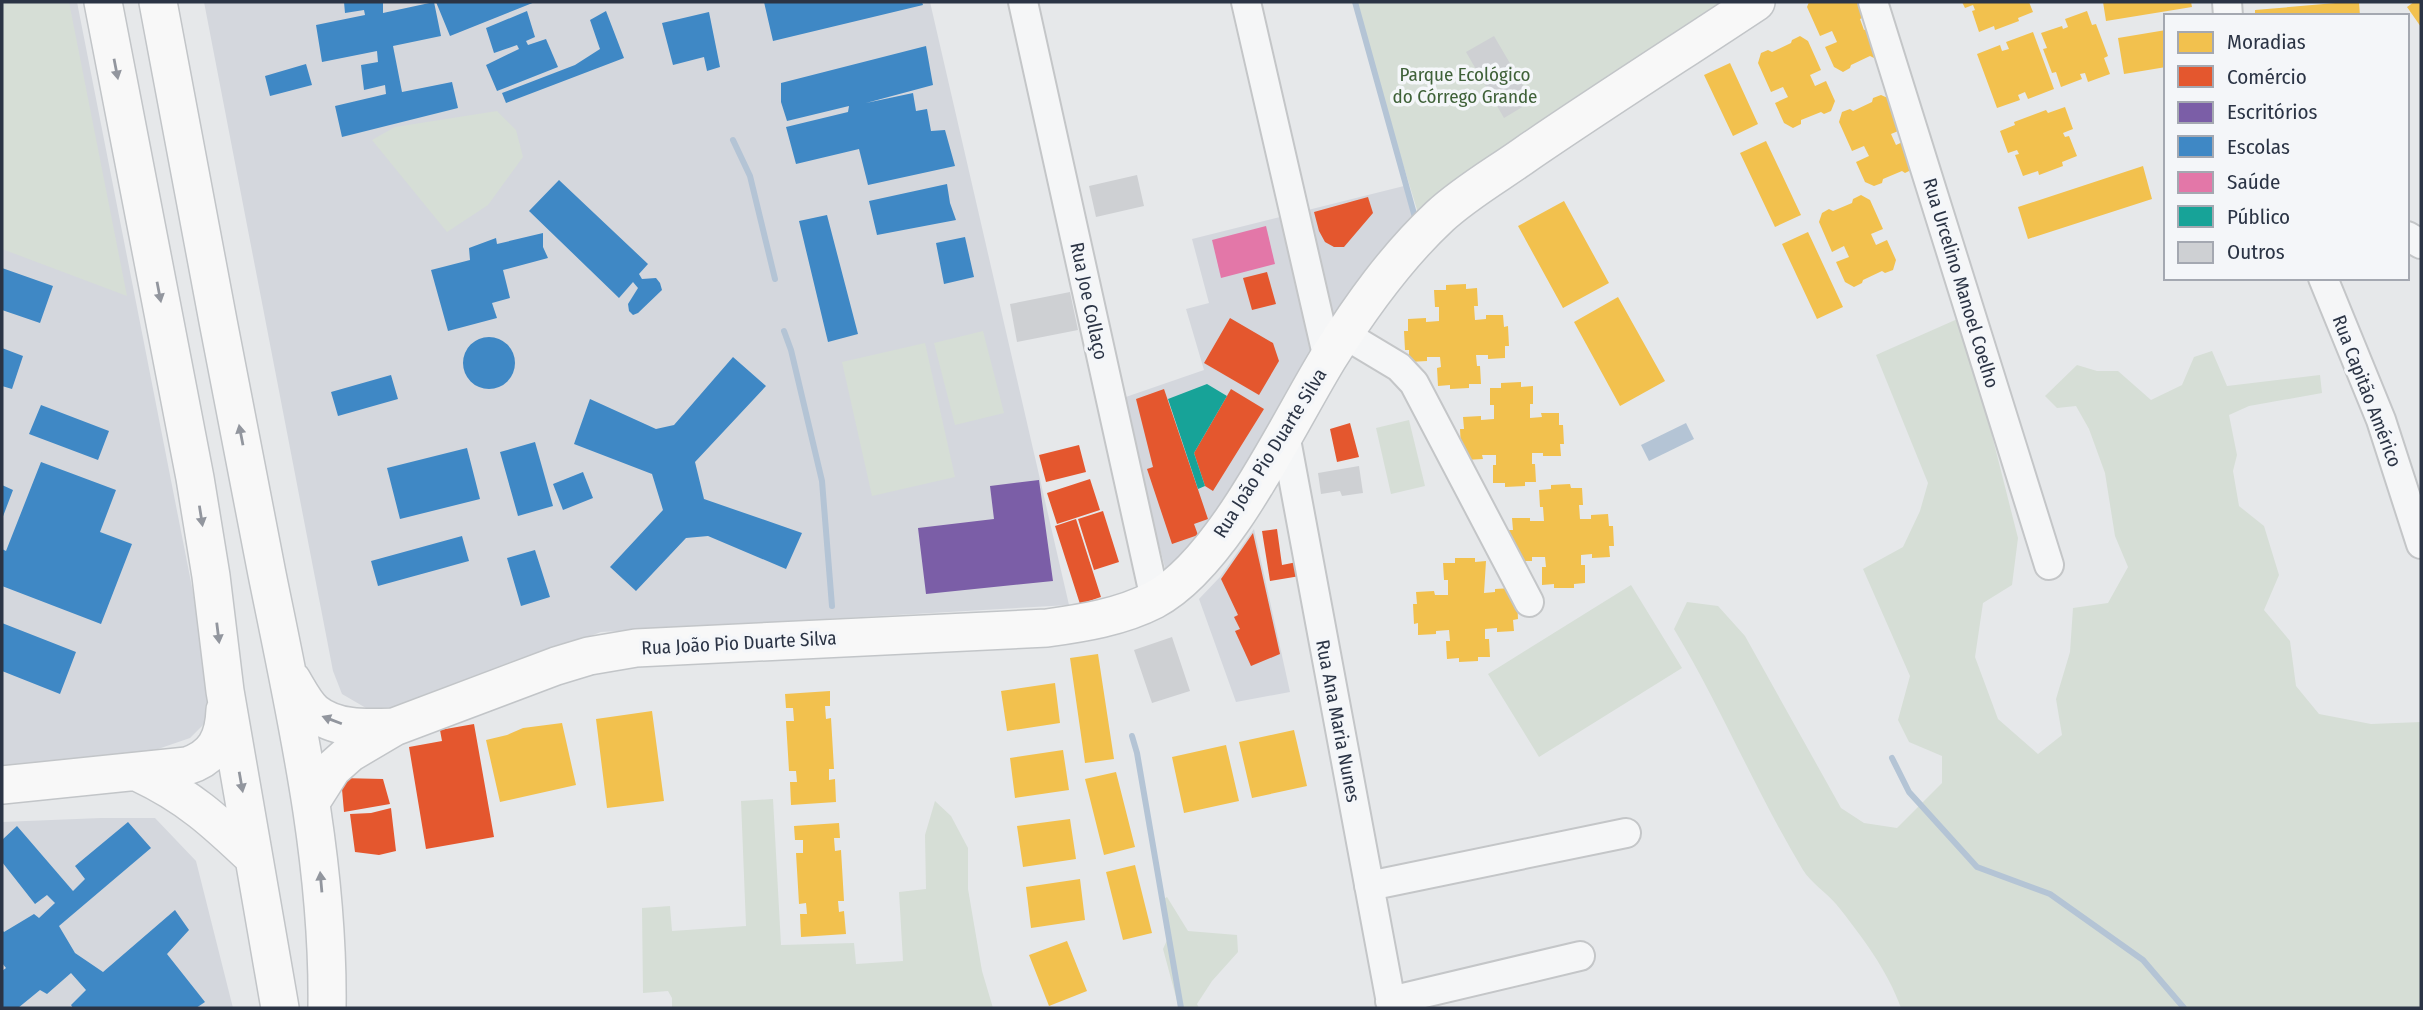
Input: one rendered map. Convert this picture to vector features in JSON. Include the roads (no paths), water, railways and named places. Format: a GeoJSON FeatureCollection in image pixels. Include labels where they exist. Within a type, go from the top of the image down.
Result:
{"type":"FeatureCollection","features":[{"type":"Feature","properties":{"kind":"main road"},"geometry":{"type":"LineString","coordinates":[[103,2],[195,478],[211,576],[225,691],[280,1008]]}},
{"type":"Feature","properties":{"kind":"main road"},"geometry":{"type":"LineString","coordinates":[[158,2],[267,575],[290,676],[311,802],[327,950],[327,1008]]}},
{"type":"Feature","properties":{"kind":"main road"},"geometry":{"type":"LineString","coordinates":[[178,2],[198,105],[192,178]]}},
{"type":"Feature","properties":{"kind":"main road","name":"Rua João Pio Duarte Silva"},"geometry":{"type":"LineString","coordinates":[[311,802],[331,769],[350,753],[394,727],[556,666],[609,651],[883,635],[1033,630],[1106,618],[1155,600],[1194,568],[1221,535],[1342,337],[1375,289],[1419,236],[1442,214],[1562,129],[1756,2]]}},
{"type":"Feature","properties":{"kind":"main road","name":"Rua João Pio Duarte Silva"},"geometry":{"type":"LineString","coordinates":[[290,676],[312,710],[322,717],[361,729],[394,727]]}},
{"type":"Feature","properties":{"kind":"main road"},"geometry":{"type":"LineString","coordinates":[[2,785],[139,773],[201,762],[214,751],[224,729],[225,691]]}},
{"type":"Feature","properties":{"kind":"main road"},"geometry":{"type":"LineString","coordinates":[[139,773],[169,787],[191,802],[256,870],[263,1008]]}},
{"type":"Feature","properties":{"kind":"street","name":"Rua Joe Collaço"},"geometry":{"type":"LineString","coordinates":[[1023,2],[1155,600]]}},
{"type":"Feature","properties":{"kind":"street"},"geometry":{"type":"LineString","coordinates":[[1246,2],[1314,297],[1342,337],[1399,367],[1414,383],[1529,602]]}},
{"type":"Feature","properties":{"kind":"street","name":"Rua Urcelino Manoel Coelho"},"geometry":{"type":"LineString","coordinates":[[1872,2],[2049,565]]}},
{"type":"Feature","properties":{"kind":"street","name":"Rua Capitão Américo"},"geometry":{"type":"LineString","coordinates":[[2324,280],[2381,420],[2421,544]]}},
{"type":"Feature","properties":{"kind":"street"},"geometry":{"type":"LineString","coordinates":[[1314,297],[1342,337]]}},
{"type":"Feature","properties":{"kind":"street","name":"Rua Ana Maria Nunes"},"geometry":{"type":"LineString","coordinates":[[1285,433],[1391,1004]]}},
{"type":"Feature","properties":{"kind":"street"},"geometry":{"type":"LineString","coordinates":[[1369,886],[1626,833]]}},
{"type":"Feature","properties":{"kind":"street"},"geometry":{"type":"LineString","coordinates":[[1391,1004],[1580,956]]}},
{"type":"Feature","properties":{"kind":"water"},"geometry":{"type":"Polygon","coordinates":[[[1686,423],[1694,439],[1649,461],[1641,445],[1686,423]]]}},
{"type":"Feature","properties":{"kind":"waterway"},"geometry":{"type":"LineString","coordinates":[[1355,2],[1416,221]]}},
{"type":"Feature","properties":{"kind":"waterway"},"geometry":{"type":"LineString","coordinates":[[733,140],[750,176],[775,279]]}},
{"type":"Feature","properties":{"kind":"waterway"},"geometry":{"type":"LineString","coordinates":[[784,331],[791,350],[822,481],[832,606]]}},
{"type":"Feature","properties":{"kind":"waterway"},"geometry":{"type":"LineString","coordinates":[[1132,736],[1181,1008]]}},
{"type":"Feature","properties":{"kind":"waterway"},"geometry":{"type":"LineString","coordinates":[[1892,758],[1909,792],[1977,867],[2050,894],[2143,960],[2184,1008]]}},
{"type":"Feature","properties":{"kind":"park label","name":"Parque Ecológico do Córrego Grande"},"geometry":{"type":"Point","coordinates":[1465,85]}}]}
